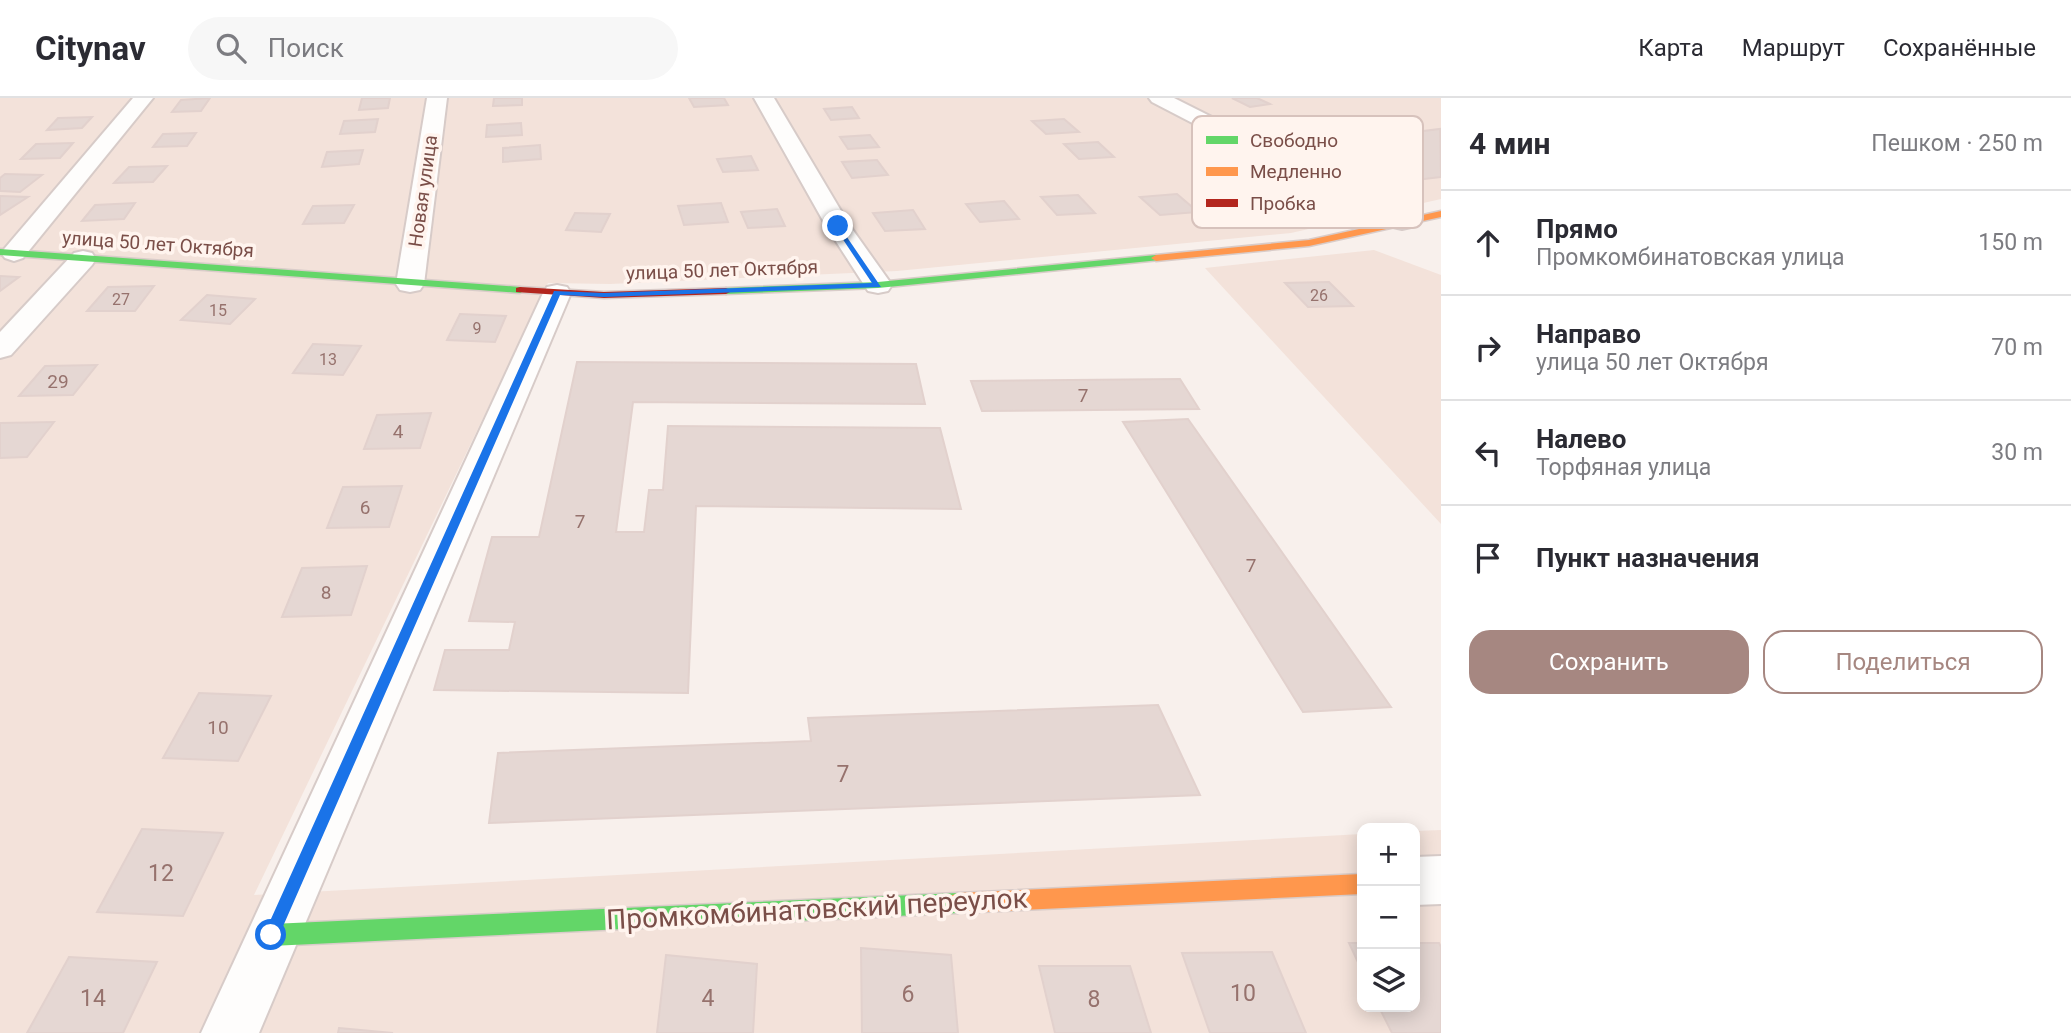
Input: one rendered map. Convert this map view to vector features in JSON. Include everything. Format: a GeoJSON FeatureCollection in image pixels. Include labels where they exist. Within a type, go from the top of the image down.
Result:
{"type":"FeatureCollection","features":[{"type":"Feature","properties":{"kind":"main road","name":"улица 50 лет Октября"},"geometry":{"type":"LineString","coordinates":[[1423,222],[1441,214]]}},
{"type":"Feature","properties":{"kind":"main road","name":"улица 50 лет Октября"},"geometry":{"type":"LineString","coordinates":[[7,252],[410,284],[604,295],[878,285],[1309,243],[1405,228]]}},
{"type":"Feature","properties":{"kind":"main road","name":"Промкомбинатовский переулок"},"geometry":{"type":"LineString","coordinates":[[271,935],[1357,884]]}},
{"type":"Feature","properties":{"kind":"street"},"geometry":{"type":"LineString","coordinates":[[7,252],[143,98]]}},
{"type":"Feature","properties":{"kind":"street","name":"Новая улица"},"geometry":{"type":"LineString","coordinates":[[410,284],[436,98]]}},
{"type":"Feature","properties":{"kind":"street"},"geometry":{"type":"LineString","coordinates":[[764,98],[838,226],[878,285]]}},
{"type":"Feature","properties":{"kind":"street"},"geometry":{"type":"LineString","coordinates":[[1159,98],[1194,116]]}},
{"type":"Feature","properties":{"kind":"street"},"geometry":{"type":"LineString","coordinates":[[0,349],[83,259]]}},
{"type":"Feature","properties":{"kind":"street"},"geometry":{"type":"LineString","coordinates":[[230,1033],[271,935],[557,293]]}},
{"type":"Feature","properties":{"kind":"street"},"geometry":{"type":"LineString","coordinates":[[1420,881],[1441,880]]}},
{"type":"Feature","properties":{"kind":"shaded area"},"geometry":{"type":"Polygon","coordinates":[[[0,98],[1441,98],[1441,199],[1423,203],[1423,116],[1192,116],[1192,228],[1313,228],[1291,233],[897,271],[610,284],[548,283],[254,895],[1357,834],[1357,1012],[1420,1012],[1420,831],[1441,830],[1441,1033],[0,1033],[0,98]]]}},
{"type":"Feature","properties":{"kind":"shaded area"},"geometry":{"type":"Polygon","coordinates":[[[1374,250],[1441,275],[1441,524],[1205,268],[1374,250]]]}},
{"type":"Feature","properties":{"kind":"building"},"geometry":{"type":"Polygon","coordinates":[[[210,98],[201,111],[172,112],[181,100],[210,98]]]}},
{"type":"Feature","properties":{"kind":"building"},"geometry":{"type":"Polygon","coordinates":[[[362,98],[390,98],[388,108],[359,110],[362,98]]]}},
{"type":"Feature","properties":{"kind":"building"},"geometry":{"type":"Polygon","coordinates":[[[494,98],[522,98],[522,105],[493,106],[494,98]]]}},
{"type":"Feature","properties":{"kind":"building"},"geometry":{"type":"Polygon","coordinates":[[[689,98],[724,98],[728,105],[694,107],[689,98]]]}},
{"type":"Feature","properties":{"kind":"building"},"geometry":{"type":"Polygon","coordinates":[[[1232,98],[1257,98],[1270,104],[1250,107],[1232,98]]]}},
{"type":"Feature","properties":{"kind":"building"},"geometry":{"type":"Polygon","coordinates":[[[852,107],[859,118],[831,120],[824,109],[852,107]]]}},
{"type":"Feature","properties":{"kind":"building"},"geometry":{"type":"Polygon","coordinates":[[[92,117],[82,128],[47,130],[58,118],[92,117]]]}},
{"type":"Feature","properties":{"kind":"building"},"geometry":{"type":"Polygon","coordinates":[[[378,119],[375,132],[340,134],[344,121],[378,119]]]}},
{"type":"Feature","properties":{"kind":"building"},"geometry":{"type":"Polygon","coordinates":[[[1064,119],[1079,132],[1046,134],[1032,121],[1064,119]]]}},
{"type":"Feature","properties":{"kind":"building"},"geometry":{"type":"Polygon","coordinates":[[[521,123],[522,135],[486,137],[487,125],[521,123]]]}},
{"type":"Feature","properties":{"kind":"building"},"geometry":{"type":"Polygon","coordinates":[[[1440,129],[1441,177],[1423,179],[1423,131],[1440,129]]]}},
{"type":"Feature","properties":{"kind":"building"},"geometry":{"type":"Polygon","coordinates":[[[196,133],[187,146],[153,147],[163,134],[196,133]]]}},
{"type":"Feature","properties":{"kind":"building"},"geometry":{"type":"Polygon","coordinates":[[[870,135],[879,147],[848,149],[840,137],[870,135]]]}},
{"type":"Feature","properties":{"kind":"building"},"geometry":{"type":"Polygon","coordinates":[[[1098,142],[1114,157],[1079,159],[1064,144],[1098,142]]]}},
{"type":"Feature","properties":{"kind":"building"},"geometry":{"type":"Polygon","coordinates":[[[73,143],[60,158],[21,159],[36,144],[73,143]]]}},
{"type":"Feature","properties":{"kind":"building"},"geometry":{"type":"Polygon","coordinates":[[[540,145],[541,159],[503,162],[503,148],[540,145]]]}},
{"type":"Feature","properties":{"kind":"building"},"geometry":{"type":"Polygon","coordinates":[[[363,150],[359,164],[322,167],[327,152],[363,150]]]}},
{"type":"Feature","properties":{"kind":"building"},"geometry":{"type":"Polygon","coordinates":[[[751,156],[758,170],[723,172],[717,159],[751,156]]]}},
{"type":"Feature","properties":{"kind":"building"},"geometry":{"type":"Polygon","coordinates":[[[877,160],[888,175],[852,178],[842,162],[877,160]]]}},
{"type":"Feature","properties":{"kind":"building"},"geometry":{"type":"Polygon","coordinates":[[[167,166],[153,182],[114,183],[129,167],[167,166]]]}},
{"type":"Feature","properties":{"kind":"building"},"geometry":{"type":"Polygon","coordinates":[[[5,174],[42,175],[20,192],[0,191],[0,178],[5,174]]]}},
{"type":"Feature","properties":{"kind":"building"},"geometry":{"type":"Polygon","coordinates":[[[1177,194],[1192,207],[1192,212],[1160,215],[1140,197],[1177,194]]]}},
{"type":"Feature","properties":{"kind":"building"},"geometry":{"type":"Polygon","coordinates":[[[1078,195],[1095,213],[1057,215],[1041,197],[1078,195]]]}},
{"type":"Feature","properties":{"kind":"building"},"geometry":{"type":"Polygon","coordinates":[[[0,196],[28,197],[0,215],[0,196]]]}},
{"type":"Feature","properties":{"kind":"building"},"geometry":{"type":"Polygon","coordinates":[[[1004,201],[1019,219],[980,222],[966,204],[1004,201]]]}},
{"type":"Feature","properties":{"kind":"building"},"geometry":{"type":"Polygon","coordinates":[[[135,203],[124,219],[82,221],[95,205],[135,203]]]}},
{"type":"Feature","properties":{"kind":"building"},"geometry":{"type":"Polygon","coordinates":[[[721,203],[728,222],[684,225],[678,206],[721,203]]]}},
{"type":"Feature","properties":{"kind":"building"},"geometry":{"type":"Polygon","coordinates":[[[354,205],[344,223],[303,224],[313,206],[354,205]]]}},
{"type":"Feature","properties":{"kind":"building"},"geometry":{"type":"Polygon","coordinates":[[[777,209],[785,226],[748,228],[741,212],[777,209]]]}},
{"type":"Feature","properties":{"kind":"building"},"geometry":{"type":"Polygon","coordinates":[[[913,210],[925,229],[885,231],[873,213],[913,210]]]}},
{"type":"Feature","properties":{"kind":"building"},"geometry":{"type":"Polygon","coordinates":[[[575,213],[610,214],[601,232],[566,230],[575,213]]]}},
{"type":"Feature","properties":{"kind":"building"},"geometry":{"type":"Polygon","coordinates":[[[0,276],[19,277],[0,291],[0,276]]]}},
{"type":"Feature","properties":{"kind":"building"},"geometry":{"type":"Polygon","coordinates":[[[1329,282],[1353,306],[1308,307],[1285,283],[1329,282]]]}},
{"type":"Feature","properties":{"kind":"building"},"geometry":{"type":"Polygon","coordinates":[[[154,286],[135,311],[87,311],[108,287],[154,286]]]}},
{"type":"Feature","properties":{"kind":"building"},"geometry":{"type":"Polygon","coordinates":[[[207,295],[255,299],[230,324],[181,320],[207,295]]]}},
{"type":"Feature","properties":{"kind":"building"},"geometry":{"type":"Polygon","coordinates":[[[460,314],[506,316],[495,342],[447,340],[460,314]]]}},
{"type":"Feature","properties":{"kind":"building"},"geometry":{"type":"Polygon","coordinates":[[[313,344],[361,346],[343,375],[293,373],[313,344]]]}},
{"type":"Feature","properties":{"kind":"building"},"geometry":{"type":"Polygon","coordinates":[[[577,362],[916,364],[925,404],[633,402],[616,532],[644,532],[649,490],[663,490],[668,426],[940,428],[961,509],[696,506],[688,693],[434,690],[445,650],[509,650],[515,622],[469,621],[492,537],[539,537],[577,362]]]}},
{"type":"Feature","properties":{"kind":"building"},"geometry":{"type":"Polygon","coordinates":[[[97,365],[73,395],[19,396],[45,366],[97,365]]]}},
{"type":"Feature","properties":{"kind":"building"},"geometry":{"type":"Polygon","coordinates":[[[1180,379],[1199,409],[982,411],[971,381],[1180,379]]]}},
{"type":"Feature","properties":{"kind":"building"},"geometry":{"type":"Polygon","coordinates":[[[431,413],[420,448],[364,449],[377,415],[431,413]]]}},
{"type":"Feature","properties":{"kind":"building"},"geometry":{"type":"Polygon","coordinates":[[[1188,419],[1391,707],[1303,712],[1123,422],[1188,419]]]}},
{"type":"Feature","properties":{"kind":"building"},"geometry":{"type":"Polygon","coordinates":[[[54,422],[27,457],[0,458],[0,423],[54,422]]]}},
{"type":"Feature","properties":{"kind":"building"},"geometry":{"type":"Polygon","coordinates":[[[402,486],[389,527],[327,528],[343,487],[402,486]]]}},
{"type":"Feature","properties":{"kind":"building"},"geometry":{"type":"Polygon","coordinates":[[[367,566],[351,615],[282,617],[302,568],[367,566]]]}},
{"type":"Feature","properties":{"kind":"building"},"geometry":{"type":"Polygon","coordinates":[[[199,693],[271,696],[238,761],[163,758],[199,693]]]}},
{"type":"Feature","properties":{"kind":"building"},"geometry":{"type":"Polygon","coordinates":[[[1158,705],[1200,795],[489,823],[498,753],[811,741],[808,718],[1158,705]]]}},
{"type":"Feature","properties":{"kind":"building"},"geometry":{"type":"Polygon","coordinates":[[[142,829],[223,833],[183,916],[97,912],[142,829]]]}},
{"type":"Feature","properties":{"kind":"building"},"geometry":{"type":"Polygon","coordinates":[[[1349,943],[1357,943],[1357,960],[1349,943]]]}},
{"type":"Feature","properties":{"kind":"building"},"geometry":{"type":"Polygon","coordinates":[[[1420,943],[1439,943],[1441,1033],[1392,1033],[1382,1012],[1420,1012],[1420,943]]]}},
{"type":"Feature","properties":{"kind":"building"},"geometry":{"type":"Polygon","coordinates":[[[861,948],[951,955],[958,1033],[862,1033],[861,948]]]}},
{"type":"Feature","properties":{"kind":"building"},"geometry":{"type":"Polygon","coordinates":[[[1272,952],[1306,1033],[1210,1033],[1182,953],[1272,952]]]}},
{"type":"Feature","properties":{"kind":"building"},"geometry":{"type":"Polygon","coordinates":[[[666,955],[757,964],[753,1033],[657,1033],[666,955]]]}},
{"type":"Feature","properties":{"kind":"building"},"geometry":{"type":"Polygon","coordinates":[[[69,957],[157,962],[123,1033],[27,1033],[69,957]]]}},
{"type":"Feature","properties":{"kind":"building"},"geometry":{"type":"Polygon","coordinates":[[[1039,966],[1130,966],[1151,1033],[1055,1033],[1039,966]]]}},
{"type":"Feature","properties":{"kind":"building"},"geometry":{"type":"Polygon","coordinates":[[[339,1028],[393,1033],[338,1033],[339,1028]]]}},
{"type":"Feature","properties":{"kind":"traffic: fast"},"geometry":{"type":"LineString","coordinates":[[0,252],[520,290]]}},
{"type":"Feature","properties":{"kind":"traffic: fast"},"geometry":{"type":"LineString","coordinates":[[726,291],[878,285],[1156,258]]}},
{"type":"Feature","properties":{"kind":"traffic: fast"},"geometry":{"type":"LineString","coordinates":[[271,935],[958,903]]}},
{"type":"Feature","properties":{"kind":"traffic: slow"},"geometry":{"type":"LineString","coordinates":[[1423,218],[1441,214]]}},
{"type":"Feature","properties":{"kind":"traffic: slow"},"geometry":{"type":"LineString","coordinates":[[1156,258],[1309,243],[1377,228]]}},
{"type":"Feature","properties":{"kind":"traffic: slow"},"geometry":{"type":"LineString","coordinates":[[958,903],[1357,884]]}},
{"type":"Feature","properties":{"kind":"traffic: jam"},"geometry":{"type":"LineString","coordinates":[[520,290],[604,295],[726,291]]}},
{"type":"Feature","properties":{"kind":"route"},"geometry":{"type":"LineString","coordinates":[[271,935],[557,293],[604,295],[878,285],[838,226]]}}]}
